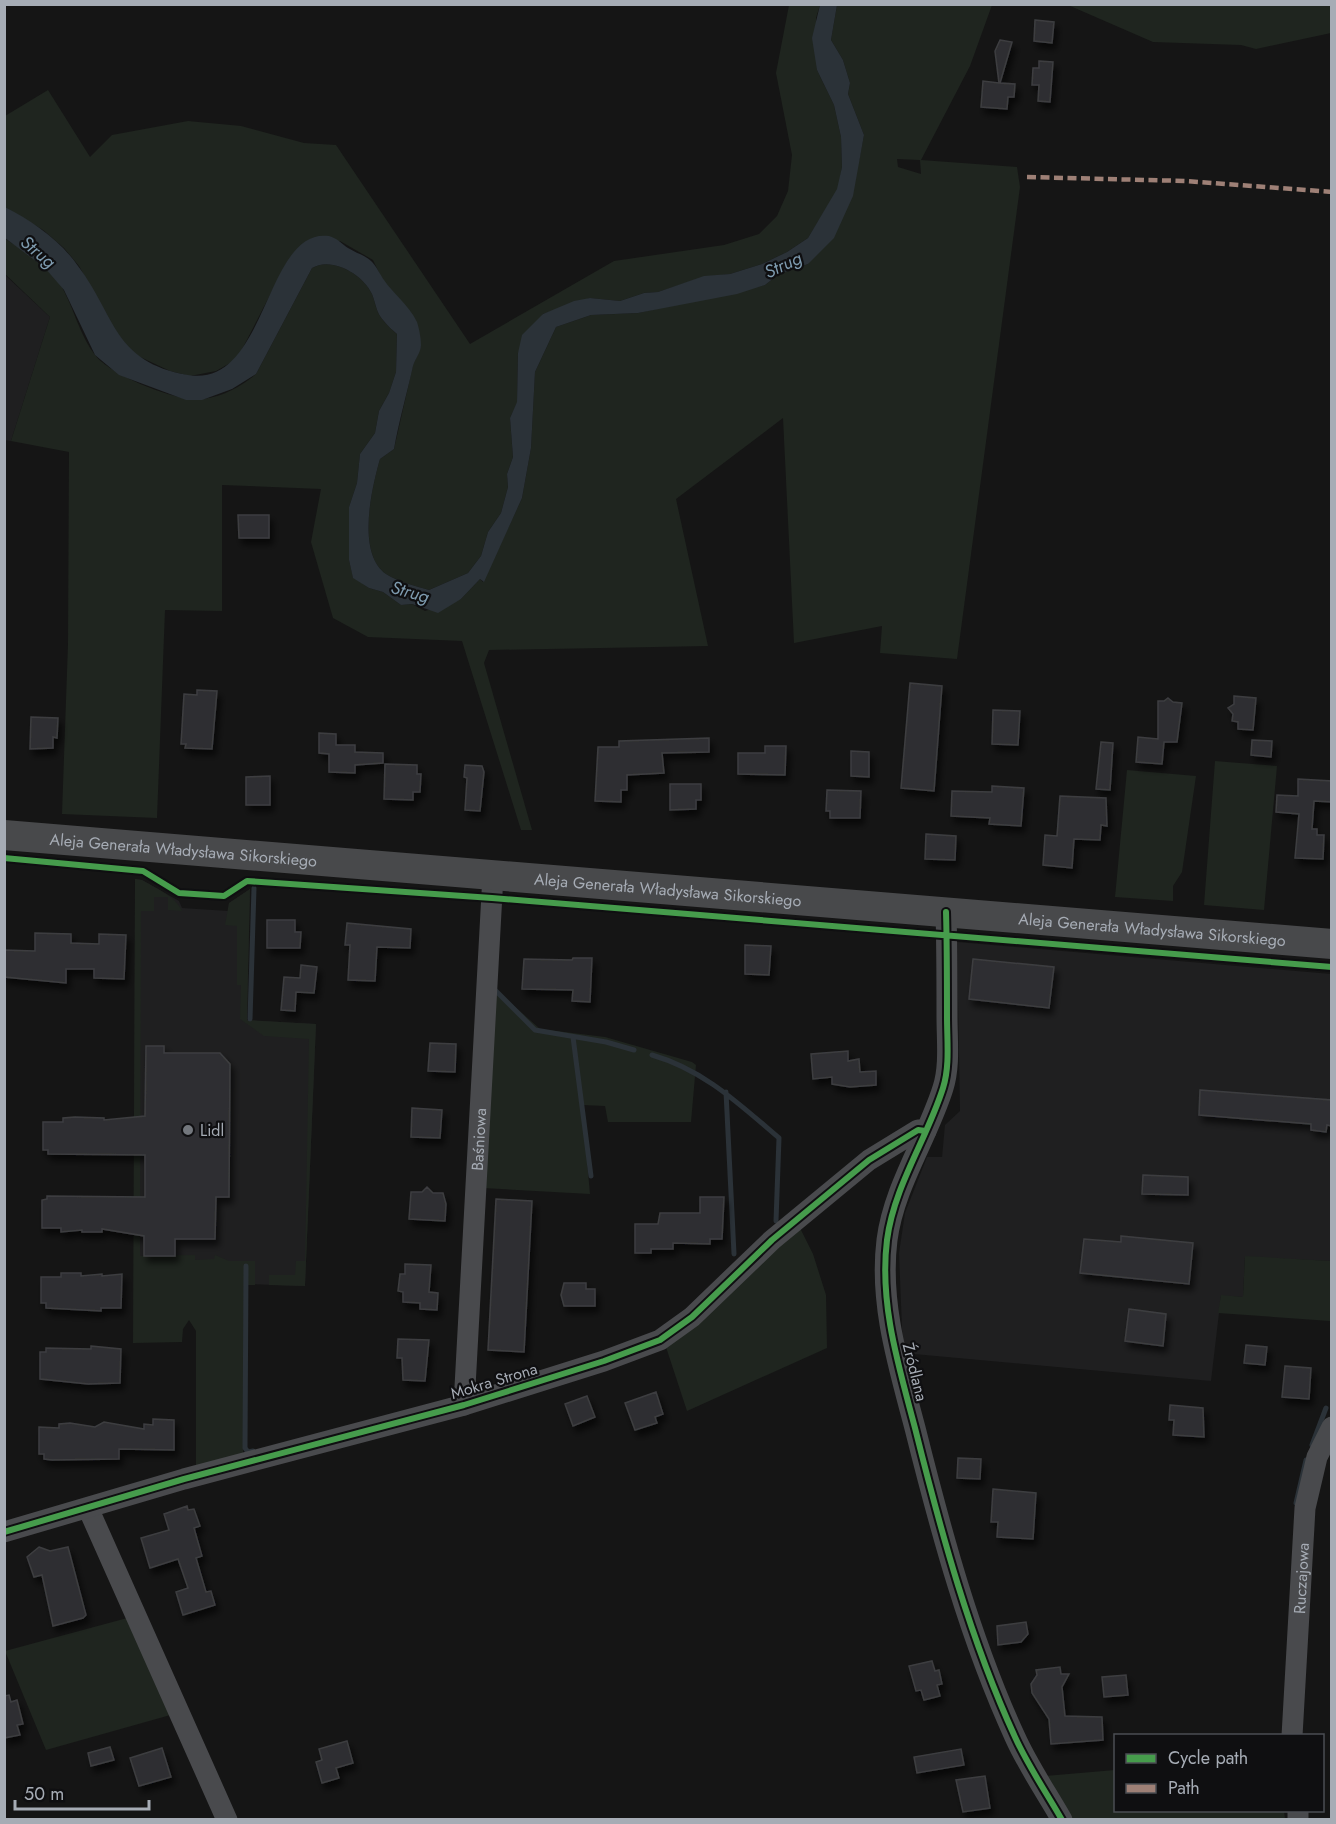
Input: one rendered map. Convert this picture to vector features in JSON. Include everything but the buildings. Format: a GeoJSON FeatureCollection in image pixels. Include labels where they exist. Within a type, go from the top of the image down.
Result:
{"type":"FeatureCollection","features":[{"type":"Feature","properties":{"kind":"main road","name":"Aleja Generała Władysława Sikorskiego"},"geometry":{"type":"LineString","coordinates":[[4,835],[1332,944]]}},
{"type":"Feature","properties":{"kind":"street","name":"Baśniowa"},"geometry":{"type":"LineString","coordinates":[[464,1405],[493,875]]}},
{"type":"Feature","properties":{"kind":"street","name":"Źródlana"},"geometry":{"type":"LineString","coordinates":[[945,912],[946,1073],[926,1131],[897,1198],[887,1240],[885,1285],[895,1351],[930,1485],[995,1692],[1016,1739],[1062,1820]]}},
{"type":"Feature","properties":{"kind":"street","name":"Mokra Strona"},"geometry":{"type":"LineString","coordinates":[[4,1532],[184,1479],[464,1405],[604,1361],[660,1340],[675,1330],[772,1240],[868,1160],[918,1130],[926,1131]]}},
{"type":"Feature","properties":{"kind":"street","name":"Ruczajowa"},"geometry":{"type":"LineString","coordinates":[[1292,1734],[1305,1508],[1317,1457],[1332,1427]]}},
{"type":"Feature","properties":{"kind":"street"},"geometry":{"type":"LineString","coordinates":[[88,1508],[228,1820]]}},
{"type":"Feature","properties":{"kind":"shaded area"},"geometry":{"type":"Polygon","coordinates":[[[789,5],[820,5],[816,18],[817,70],[834,105],[841,137],[842,167],[838,189],[808,238],[787,252],[762,264],[730,274],[704,277],[620,301],[590,298],[543,314],[518,353],[517,403],[510,418],[513,457],[507,474],[508,487],[501,513],[488,532],[481,556],[468,573],[429,590],[401,582],[386,574],[377,564],[371,551],[370,502],[377,471],[380,459],[394,449],[413,365],[421,346],[416,321],[384,283],[373,260],[340,241],[298,249],[287,262],[237,359],[216,371],[190,376],[170,371],[134,354],[115,331],[79,266],[64,248],[43,230],[5,207],[5,116],[48,90],[90,157],[112,135],[188,121],[241,126],[304,143],[336,145],[470,344],[614,261],[724,245],[759,234],[777,216],[788,191],[792,155],[776,73],[789,5]]]}},
{"type":"Feature","properties":{"kind":"shaded area"},"geometry":{"type":"Polygon","coordinates":[[[837,5],[992,5],[970,66],[921,160],[1017,167],[1020,187],[957,659],[880,653],[882,626],[794,643],[783,418],[676,499],[708,646],[489,650],[484,663],[532,830],[521,830],[462,641],[368,637],[333,618],[311,542],[321,489],[222,485],[222,611],[165,610],[157,818],[62,814],[68,644],[69,452],[11,441],[50,317],[5,274],[4,238],[39,262],[54,276],[65,293],[86,341],[103,363],[145,386],[178,397],[192,399],[210,398],[224,393],[238,387],[256,374],[312,268],[328,264],[337,266],[362,280],[372,294],[377,311],[397,334],[396,372],[389,393],[379,411],[375,433],[360,454],[357,483],[349,507],[349,560],[353,577],[369,588],[383,592],[401,605],[412,604],[425,611],[461,599],[480,579],[483,582],[522,498],[531,448],[535,372],[556,327],[591,315],[638,313],[765,285],[779,274],[808,264],[859,161],[864,135],[848,94],[850,83],[843,60],[831,40],[837,5]],[[897,159],[898,167],[921,174],[920,160],[897,159]]]}},
{"type":"Feature","properties":{"kind":"shaded area"},"geometry":{"type":"Polygon","coordinates":[[[1068,5],[1331,5],[1331,33],[1256,49],[1241,45],[1153,42],[1068,5]]]}},
{"type":"Feature","properties":{"kind":"shaded area"},"geometry":{"type":"Polygon","coordinates":[[[4,274],[50,317],[11,441],[4,440],[4,274]]]}},
{"type":"Feature","properties":{"kind":"shaded area"},"geometry":{"type":"Polygon","coordinates":[[[1215,761],[1277,766],[1264,910],[1204,905],[1215,761]]]}},
{"type":"Feature","properties":{"kind":"shaded area"},"geometry":{"type":"Polygon","coordinates":[[[1127,770],[1196,776],[1182,872],[1173,886],[1173,901],[1115,897],[1127,770]]]}},
{"type":"Feature","properties":{"kind":"shaded area"},"geometry":{"type":"Polygon","coordinates":[[[135,879],[142,880],[179,901],[182,908],[228,911],[229,903],[250,889],[247,1020],[316,1024],[305,1286],[134,1280],[135,879]]]}},
{"type":"Feature","properties":{"kind":"shaded area"},"geometry":{"type":"Polygon","coordinates":[[[135,879],[142,880],[166,894],[182,911],[168,910],[168,897],[154,897],[154,911],[141,911],[140,1256],[195,1255],[195,1260],[214,1259],[215,1255],[229,1261],[255,1261],[255,1285],[244,1285],[243,1457],[196,1467],[196,1331],[189,1320],[183,1329],[182,1342],[133,1343],[135,879]]]}},
{"type":"Feature","properties":{"kind":"shaded area"},"geometry":{"type":"Polygon","coordinates":[[[250,889],[247,1020],[316,1024],[305,1286],[269,1285],[269,1275],[295,1275],[296,1261],[305,1261],[309,1039],[264,1036],[240,1019],[241,985],[237,985],[237,926],[225,925],[229,903],[250,889]]]}},
{"type":"Feature","properties":{"kind":"shaded area"},"geometry":{"type":"Polygon","coordinates":[[[957,942],[1331,974],[1331,1261],[1245,1257],[1243,1297],[1221,1296],[1211,1381],[903,1353],[899,1253],[905,1213],[927,1157],[942,1157],[945,1125],[960,1111],[957,942]]]}},
{"type":"Feature","properties":{"kind":"shaded area"},"geometry":{"type":"Polygon","coordinates":[[[494,988],[540,1029],[605,1037],[692,1062],[696,1065],[691,1122],[608,1122],[605,1106],[582,1105],[590,1194],[483,1188],[494,988]]]}},
{"type":"Feature","properties":{"kind":"shaded area"},"geometry":{"type":"Polygon","coordinates":[[[798,1224],[813,1254],[826,1295],[827,1348],[687,1411],[665,1344],[798,1224]]]}},
{"type":"Feature","properties":{"kind":"shaded area"},"geometry":{"type":"Polygon","coordinates":[[[1245,1256],[1331,1261],[1330,1321],[1218,1313],[1221,1295],[1243,1297],[1245,1256]]]}},
{"type":"Feature","properties":{"kind":"shaded area"},"geometry":{"type":"Polygon","coordinates":[[[131,1617],[174,1714],[46,1750],[5,1651],[131,1617]]]}},
{"type":"Feature","properties":{"kind":"shaded area"},"geometry":{"type":"Polygon","coordinates":[[[1114,1770],[1114,1812],[1284,1812],[1285,1819],[1070,1819],[1045,1776],[1114,1770]]]}},
{"type":"Feature","properties":{"kind":"water","name":"Strug"},"geometry":{"type":"Polygon","coordinates":[[[820,5],[837,5],[831,40],[843,60],[850,83],[848,94],[864,135],[853,196],[834,238],[808,264],[779,274],[765,285],[737,294],[638,313],[591,315],[556,327],[535,372],[531,448],[522,498],[484,582],[480,579],[461,599],[438,613],[412,604],[401,605],[383,592],[369,588],[353,578],[349,560],[349,507],[357,483],[360,454],[375,433],[379,411],[389,393],[396,372],[397,334],[377,311],[372,294],[362,280],[337,266],[328,264],[312,268],[256,374],[232,389],[202,400],[186,400],[119,375],[95,355],[64,290],[45,268],[5,238],[5,207],[45,232],[71,257],[130,348],[145,360],[163,369],[188,375],[214,373],[235,358],[251,335],[291,256],[308,240],[329,236],[369,259],[413,315],[417,322],[421,345],[413,366],[394,449],[380,459],[377,471],[370,502],[371,551],[377,564],[386,574],[401,582],[429,590],[468,573],[481,556],[488,532],[501,513],[508,487],[507,474],[513,457],[510,418],[517,402],[518,353],[522,335],[543,314],[574,301],[590,298],[620,301],[644,293],[658,292],[704,276],[730,274],[762,264],[787,252],[808,238],[837,189],[842,167],[841,137],[834,105],[817,70],[812,38],[820,5]]]}},
{"type":"Feature","properties":{"kind":"waterway"},"geometry":{"type":"LineString","coordinates":[[250,1019],[254,888]]}},
{"type":"Feature","properties":{"kind":"waterway"},"geometry":{"type":"LineString","coordinates":[[493,988],[535,1030],[606,1042],[634,1050]]}},
{"type":"Feature","properties":{"kind":"waterway"},"geometry":{"type":"LineString","coordinates":[[573,1037],[591,1176]]}},
{"type":"Feature","properties":{"kind":"waterway"},"geometry":{"type":"LineString","coordinates":[[652,1055],[671,1061],[720,1089],[779,1138],[776,1221]]}},
{"type":"Feature","properties":{"kind":"waterway"},"geometry":{"type":"LineString","coordinates":[[726,1092],[734,1254]]}},
{"type":"Feature","properties":{"kind":"waterway"},"geometry":{"type":"LineString","coordinates":[[246,1266],[245,1448],[248,1452],[253,1451]]}},
{"type":"Feature","properties":{"kind":"waterway"},"geometry":{"type":"LineString","coordinates":[[1312,1445],[1326,1408]]}},
{"type":"Feature","properties":{"kind":"waterway"},"geometry":{"type":"LineString","coordinates":[[1296,1503],[1306,1460]]}},
{"type":"Feature","properties":{"kind":"marked path"},"geometry":{"type":"LineString","coordinates":[[1027,177],[1186,181],[1332,192]]}},
{"type":"Feature","properties":{"kind":"cycle path"},"geometry":{"type":"LineString","coordinates":[[4,858],[143,871],[179,893],[224,896],[247,881],[492,898],[1332,967]]}},
{"type":"Feature","properties":{"kind":"cycle path"},"geometry":{"type":"LineString","coordinates":[[946,912],[947,1071],[936,1107],[896,1201],[891,1220],[885,1264],[888,1312],[897,1359],[935,1506],[970,1624],[1015,1737],[1031,1769],[1062,1820]]}},
{"type":"Feature","properties":{"kind":"cycle path"},"geometry":{"type":"LineString","coordinates":[[4,1532],[184,1479],[464,1405],[604,1361],[660,1340],[692,1317],[772,1240],[869,1160],[918,1130],[926,1131]]}},
{"type":"Feature","properties":{"kind":"place","name":"Lidl"},"geometry":{"type":"Point","coordinates":[188,1130]}}]}
